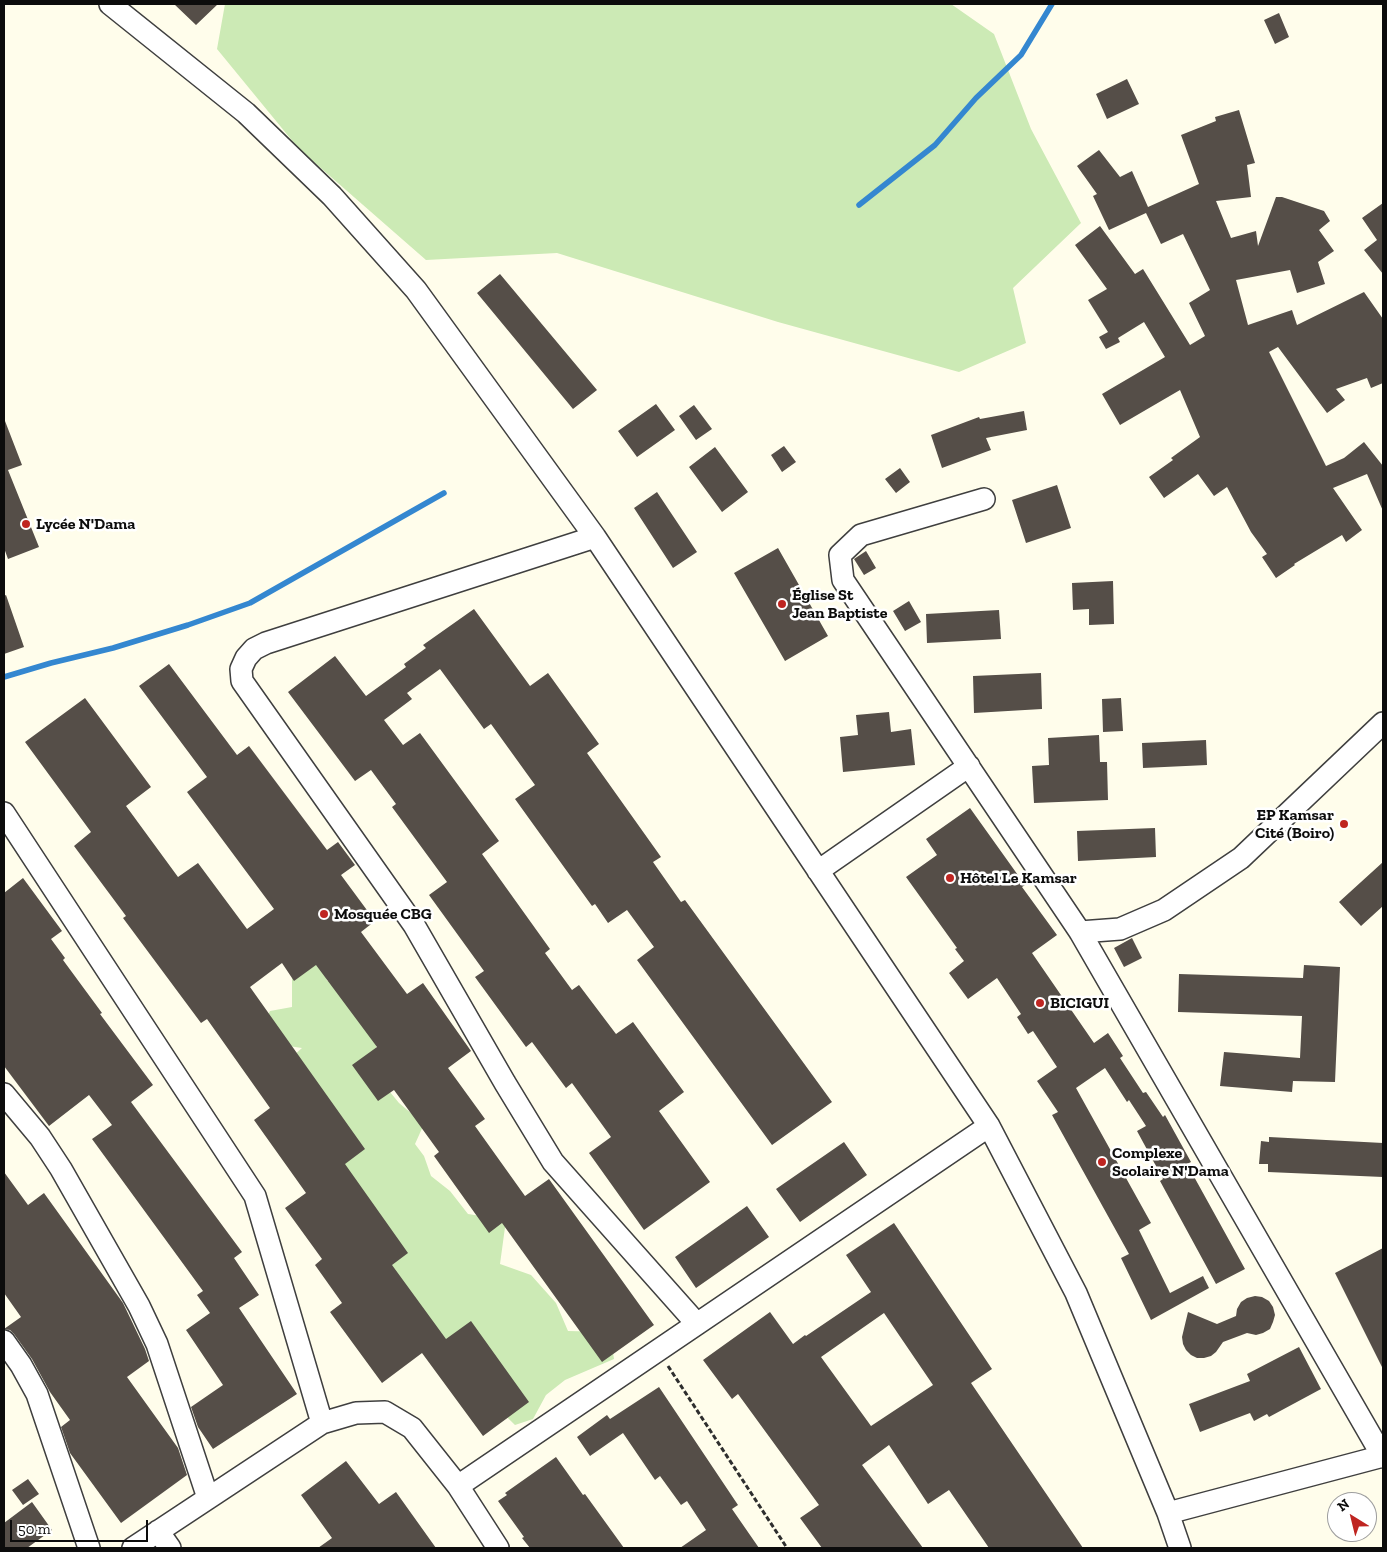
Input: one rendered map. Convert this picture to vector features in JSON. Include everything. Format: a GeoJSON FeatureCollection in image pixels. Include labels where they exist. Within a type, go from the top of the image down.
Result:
{"type":"FeatureCollection","features":[{"type":"Feature","properties":{"kind":"street"},"geometry":{"type":"LineString","coordinates":[[110,4],[246,113],[332,196],[416,290],[595,537],[989,1126],[1076,1293],[1168,1514],[1180,1548]]}},
{"type":"Feature","properties":{"kind":"street"},"geometry":{"type":"LineString","coordinates":[[984,499],[861,535],[840,555],[843,580],[1080,932],[1383,1456],[1168,1514]]}},
{"type":"Feature","properties":{"kind":"street"},"geometry":{"type":"LineString","coordinates":[[595,537],[266,643],[254,649],[246,658],[241,670],[242,681],[414,925],[553,1162],[697,1324]]}},
{"type":"Feature","properties":{"kind":"street"},"geometry":{"type":"LineString","coordinates":[[1080,932],[1120,928],[1164,910],[1241,858],[1383,723]]}},
{"type":"Feature","properties":{"kind":"street"},"geometry":{"type":"LineString","coordinates":[[818,871],[968,766]]}},
{"type":"Feature","properties":{"kind":"street"},"geometry":{"type":"LineString","coordinates":[[4,813],[255,1196],[322,1423]]}},
{"type":"Feature","properties":{"kind":"street"},"geometry":{"type":"LineString","coordinates":[[4,1094],[40,1137],[61,1169],[139,1306],[157,1344],[208,1498]]}},
{"type":"Feature","properties":{"kind":"street"},"geometry":{"type":"LineString","coordinates":[[458,1486],[989,1126]]}},
{"type":"Feature","properties":{"kind":"street"},"geometry":{"type":"LineString","coordinates":[[4,1341],[38,1394],[89,1548]]}},
{"type":"Feature","properties":{"kind":"street"},"geometry":{"type":"LineString","coordinates":[[132,1548],[322,1423],[356,1413],[385,1412],[412,1428],[458,1486],[498,1548]]}},
{"type":"Feature","properties":{"kind":"street"},"geometry":{"type":"LineString","coordinates":[[158,1531],[170,1548]]}},
{"type":"Feature","properties":{"kind":"path"},"geometry":{"type":"LineString","coordinates":[[658,1350],[787,1548]]}},
{"type":"Feature","properties":{"kind":"green space"},"geometry":{"type":"Polygon","coordinates":[[[225,4],[951,4],[994,34],[1031,129],[1081,223],[1013,288],[1026,343],[959,372],[778,322],[557,253],[426,260],[299,149],[217,49],[225,4]]]}},
{"type":"Feature","properties":{"kind":"green space"},"geometry":{"type":"Polygon","coordinates":[[[324,959],[327,981],[353,981],[378,1031],[376,1049],[367,1064],[399,1103],[424,1124],[415,1144],[424,1156],[431,1176],[450,1191],[468,1214],[506,1220],[500,1264],[531,1275],[556,1303],[568,1331],[610,1332],[614,1359],[565,1380],[546,1395],[533,1419],[515,1425],[464,1375],[418,1337],[283,1065],[302,1048],[275,1044],[259,1032],[270,1011],[292,1007],[292,962],[324,959]]]}},
{"type":"Feature","properties":{"kind":"building"},"geometry":{"type":"Polygon","coordinates":[[[174,4],[218,4],[196,25],[174,4]]]}},
{"type":"Feature","properties":{"kind":"building"},"geometry":{"type":"Polygon","coordinates":[[[1279,13],[1289,37],[1275,44],[1264,20],[1279,13]]]}},
{"type":"Feature","properties":{"kind":"building"},"geometry":{"type":"Polygon","coordinates":[[[1127,79],[1139,104],[1107,119],[1096,94],[1127,79]]]}},
{"type":"Feature","properties":{"kind":"building"},"geometry":{"type":"Polygon","coordinates":[[[1239,110],[1255,163],[1247,165],[1251,197],[1216,201],[1231,238],[1256,231],[1258,246],[1276,197],[1282,197],[1324,211],[1330,221],[1319,230],[1334,251],[1318,262],[1325,284],[1297,293],[1290,270],[1236,280],[1248,325],[1292,310],[1297,325],[1364,292],[1383,319],[1383,383],[1371,388],[1367,378],[1336,389],[1345,400],[1327,413],[1278,347],[1269,352],[1326,466],[1344,458],[1364,442],[1383,466],[1383,511],[1367,474],[1333,488],[1362,530],[1346,542],[1342,535],[1294,564],[1276,578],[1262,557],[1267,554],[1251,532],[1227,487],[1214,496],[1198,474],[1164,498],[1149,477],[1200,437],[1180,390],[1120,425],[1102,394],[1165,357],[1144,322],[1118,338],[1120,342],[1106,349],[1099,337],[1108,332],[1088,300],[1107,289],[1075,245],[1100,226],[1135,274],[1143,269],[1190,345],[1205,336],[1189,303],[1210,290],[1183,234],[1161,244],[1146,213],[1109,230],[1093,196],[1097,194],[1077,166],[1099,150],[1120,177],[1132,171],[1148,207],[1199,184],[1181,135],[1216,121],[1215,117],[1239,110]]]}},
{"type":"Feature","properties":{"kind":"building"},"geometry":{"type":"Polygon","coordinates":[[[1383,203],[1383,274],[1364,250],[1377,240],[1362,218],[1383,203]]]}},
{"type":"Feature","properties":{"kind":"building"},"geometry":{"type":"Polygon","coordinates":[[[500,274],[597,390],[573,409],[477,293],[500,274]]]}},
{"type":"Feature","properties":{"kind":"building"},"geometry":{"type":"Polygon","coordinates":[[[656,404],[675,430],[637,457],[618,431],[656,404]]]}},
{"type":"Feature","properties":{"kind":"building"},"geometry":{"type":"Polygon","coordinates":[[[694,405],[712,429],[696,440],[679,416],[694,405]]]}},
{"type":"Feature","properties":{"kind":"building"},"geometry":{"type":"Polygon","coordinates":[[[1024,411],[1027,430],[986,438],[991,450],[942,468],[931,435],[979,417],[980,419],[1024,411]]]}},
{"type":"Feature","properties":{"kind":"building"},"geometry":{"type":"Polygon","coordinates":[[[4,421],[22,465],[8,470],[39,547],[8,559],[4,548],[4,421]]]}},
{"type":"Feature","properties":{"kind":"building"},"geometry":{"type":"Polygon","coordinates":[[[784,446],[796,462],[782,472],[771,455],[784,446]]]}},
{"type":"Feature","properties":{"kind":"building"},"geometry":{"type":"Polygon","coordinates":[[[715,447],[748,492],[722,512],[689,467],[715,447]]]}},
{"type":"Feature","properties":{"kind":"building"},"geometry":{"type":"Polygon","coordinates":[[[900,468],[910,482],[896,493],[885,479],[900,468]]]}},
{"type":"Feature","properties":{"kind":"building"},"geometry":{"type":"Polygon","coordinates":[[[1057,485],[1071,528],[1026,543],[1012,500],[1057,485]]]}},
{"type":"Feature","properties":{"kind":"building"},"geometry":{"type":"Polygon","coordinates":[[[657,492],[697,552],[673,568],[634,508],[657,492]]]}},
{"type":"Feature","properties":{"kind":"building","name":"Église St Jean Baptiste"},"geometry":{"type":"Polygon","coordinates":[[[778,548],[828,636],[785,661],[734,573],[778,548]]]}},
{"type":"Feature","properties":{"kind":"building"},"geometry":{"type":"Polygon","coordinates":[[[866,551],[876,568],[864,575],[854,559],[866,551]]]}},
{"type":"Feature","properties":{"kind":"building"},"geometry":{"type":"Polygon","coordinates":[[[1113,581],[1114,624],[1089,625],[1089,609],[1073,610],[1072,583],[1113,581]]]}},
{"type":"Feature","properties":{"kind":"building"},"geometry":{"type":"Polygon","coordinates":[[[6,595],[24,647],[4,654],[4,596],[6,595]]]}},
{"type":"Feature","properties":{"kind":"building"},"geometry":{"type":"Polygon","coordinates":[[[909,601],[921,622],[905,631],[893,611],[909,601]]]}},
{"type":"Feature","properties":{"kind":"building"},"geometry":{"type":"Polygon","coordinates":[[[474,609],[530,686],[548,673],[599,744],[587,753],[661,857],[653,862],[681,902],[685,900],[832,1102],[772,1145],[637,960],[654,947],[627,910],[608,923],[595,904],[592,906],[515,799],[535,785],[491,724],[484,729],[440,669],[407,693],[412,699],[384,720],[403,745],[420,733],[499,841],[482,854],[550,949],[545,953],[572,990],[579,985],[616,1034],[633,1022],[684,1092],[659,1111],[710,1182],[644,1230],[589,1153],[611,1137],[572,1083],[566,1088],[532,1042],[526,1047],[475,977],[484,971],[429,895],[447,882],[392,807],[396,804],[371,770],[355,781],[288,692],[335,656],[366,696],[406,667],[404,664],[426,648],[423,645],[474,609]]]}},
{"type":"Feature","properties":{"kind":"building"},"geometry":{"type":"Polygon","coordinates":[[[999,610],[1001,639],[927,643],[926,614],[999,610]]]}},
{"type":"Feature","properties":{"kind":"building"},"geometry":{"type":"Polygon","coordinates":[[[169,664],[237,755],[249,746],[327,850],[338,842],[355,865],[341,875],[375,921],[361,932],[407,994],[423,983],[471,1051],[448,1068],[485,1119],[475,1126],[525,1196],[549,1179],[654,1325],[602,1362],[502,1223],[489,1233],[434,1156],[439,1152],[394,1090],[378,1101],[352,1065],[377,1047],[316,965],[294,981],[282,963],[250,987],[365,1149],[345,1164],[408,1253],[392,1265],[446,1339],[471,1321],[529,1402],[483,1436],[422,1353],[382,1383],[330,1312],[342,1303],[315,1265],[322,1259],[285,1208],[306,1193],[254,1120],[270,1108],[207,1019],[201,1023],[123,918],[126,916],[74,846],[91,832],[25,742],[85,698],[151,787],[126,806],[178,877],[198,863],[247,929],[274,909],[187,792],[207,777],[139,686],[169,664]]]}},
{"type":"Feature","properties":{"kind":"building"},"geometry":{"type":"Polygon","coordinates":[[[1041,673],[1042,709],[974,713],[973,676],[1041,673]]]}},
{"type":"Feature","properties":{"kind":"building"},"geometry":{"type":"Polygon","coordinates":[[[1121,698],[1123,731],[1103,732],[1102,699],[1121,698]]]}},
{"type":"Feature","properties":{"kind":"building"},"geometry":{"type":"Polygon","coordinates":[[[889,712],[891,732],[911,729],[915,765],[843,772],[840,737],[858,735],[856,715],[889,712]]]}},
{"type":"Feature","properties":{"kind":"building"},"geometry":{"type":"Polygon","coordinates":[[[1099,735],[1100,762],[1107,762],[1108,800],[1034,803],[1032,766],[1049,765],[1048,738],[1099,735]]]}},
{"type":"Feature","properties":{"kind":"building"},"geometry":{"type":"Polygon","coordinates":[[[1206,740],[1207,765],[1143,768],[1142,743],[1206,740]]]}},
{"type":"Feature","properties":{"kind":"building"},"geometry":{"type":"Polygon","coordinates":[[[970,808],[1025,885],[1022,887],[1057,935],[1032,953],[1094,1043],[1108,1033],[1123,1056],[1120,1058],[1143,1093],[1146,1092],[1163,1117],[1165,1115],[1191,1162],[1187,1164],[1245,1269],[1216,1284],[1160,1181],[1163,1179],[1137,1131],[1146,1126],[1129,1100],[1127,1102],[1105,1068],[1076,1088],[1151,1223],[1139,1230],[1170,1293],[1203,1276],[1209,1288],[1151,1320],[1121,1258],[1129,1254],[1052,1115],[1058,1112],[1037,1081],[1057,1067],[1033,1031],[1028,1034],[1017,1017],[1021,1014],[997,978],[968,999],[949,973],[964,961],[955,949],[957,948],[906,877],[937,855],[926,839],[970,808]]]}},
{"type":"Feature","properties":{"kind":"building"},"geometry":{"type":"Polygon","coordinates":[[[1155,828],[1156,857],[1078,861],[1077,831],[1155,828]]]}},
{"type":"Feature","properties":{"kind":"building"},"geometry":{"type":"Polygon","coordinates":[[[1383,862],[1383,906],[1361,926],[1339,902],[1383,862]]]}},
{"type":"Feature","properties":{"kind":"building"},"geometry":{"type":"Polygon","coordinates":[[[23,878],[62,931],[51,939],[65,958],[63,960],[102,1013],[100,1014],[153,1085],[131,1102],[242,1252],[234,1258],[259,1295],[239,1308],[297,1394],[213,1449],[198,1427],[191,1407],[223,1385],[186,1330],[210,1313],[197,1295],[203,1291],[92,1139],[112,1125],[89,1095],[49,1126],[4,1066],[4,893],[23,878]]]}},
{"type":"Feature","properties":{"kind":"building"},"geometry":{"type":"Polygon","coordinates":[[[1132,938],[1142,958],[1124,967],[1114,948],[1132,938]]]}},
{"type":"Feature","properties":{"kind":"building"},"geometry":{"type":"Polygon","coordinates":[[[1304,965],[1340,967],[1335,1082],[1293,1081],[1292,1092],[1220,1086],[1224,1052],[1300,1058],[1302,1016],[1178,1012],[1179,974],[1303,978],[1304,965]]]}},
{"type":"Feature","properties":{"kind":"building"},"geometry":{"type":"Polygon","coordinates":[[[1269,1137],[1383,1143],[1383,1177],[1268,1172],[1268,1164],[1259,1164],[1261,1141],[1269,1142],[1269,1137]]]}},
{"type":"Feature","properties":{"kind":"building"},"geometry":{"type":"Polygon","coordinates":[[[844,1142],[867,1175],[800,1222],[776,1189],[844,1142]]]}},
{"type":"Feature","properties":{"kind":"building"},"geometry":{"type":"Polygon","coordinates":[[[4,1172],[28,1205],[44,1193],[123,1303],[149,1361],[127,1377],[178,1448],[187,1475],[121,1523],[70,1453],[61,1427],[70,1420],[14,1334],[10,1330],[4,1329],[21,1317],[4,1293],[4,1172]]]}},
{"type":"Feature","properties":{"kind":"building"},"geometry":{"type":"Polygon","coordinates":[[[747,1206],[769,1237],[696,1288],[675,1257],[747,1206]]]}},
{"type":"Feature","properties":{"kind":"building"},"geometry":{"type":"Polygon","coordinates":[[[894,1223],[992,1369],[971,1383],[1083,1548],[989,1548],[949,1490],[928,1504],[889,1445],[862,1465],[923,1548],[822,1548],[800,1518],[819,1505],[738,1394],[732,1399],[703,1360],[770,1312],[793,1344],[871,1292],[846,1255],[894,1223]],[[884,1313],[821,1357],[871,1426],[933,1385],[884,1313]]]}},
{"type":"Feature","properties":{"kind":"building"},"geometry":{"type":"Polygon","coordinates":[[[1383,1248],[1383,1369],[1335,1273],[1383,1248]]]}},
{"type":"Feature","properties":{"kind":"building"},"geometry":{"type":"Polygon","coordinates":[[[1255,1296],[1269,1301],[1273,1307],[1275,1315],[1270,1329],[1256,1335],[1247,1333],[1223,1342],[1216,1352],[1204,1358],[1197,1358],[1186,1350],[1182,1337],[1188,1312],[1217,1324],[1236,1316],[1241,1302],[1255,1296]]]}},
{"type":"Feature","properties":{"kind":"building"},"geometry":{"type":"Polygon","coordinates":[[[1299,1347],[1321,1389],[1269,1417],[1267,1414],[1254,1421],[1250,1413],[1200,1432],[1189,1404],[1250,1381],[1247,1374],[1299,1347]]]}},
{"type":"Feature","properties":{"kind":"building"},"geometry":{"type":"Polygon","coordinates":[[[659,1387],[738,1505],[732,1509],[759,1548],[680,1548],[706,1530],[687,1501],[681,1505],[660,1476],[655,1480],[623,1433],[590,1456],[577,1437],[607,1415],[610,1419],[659,1387]]]}},
{"type":"Feature","properties":{"kind":"building"},"geometry":{"type":"Polygon","coordinates":[[[556,1457],[624,1548],[530,1548],[522,1538],[524,1537],[498,1501],[507,1495],[505,1493],[556,1457]]]}},
{"type":"Feature","properties":{"kind":"building"},"geometry":{"type":"Polygon","coordinates":[[[346,1461],[379,1504],[396,1492],[436,1548],[318,1548],[332,1538],[301,1495],[346,1461]]]}},
{"type":"Feature","properties":{"kind":"building"},"geometry":{"type":"Polygon","coordinates":[[[28,1479],[39,1494],[23,1505],[12,1490],[28,1479]]]}},
{"type":"Feature","properties":{"kind":"building"},"geometry":{"type":"Polygon","coordinates":[[[32,1502],[52,1530],[27,1548],[4,1548],[4,1523],[32,1502]]]}},
{"type":"Feature","properties":{"kind":"waterway"},"geometry":{"type":"LineString","coordinates":[[859,205],[935,145],[976,98],[1021,55],[1052,4]]}},
{"type":"Feature","properties":{"kind":"waterway"},"geometry":{"type":"LineString","coordinates":[[4,677],[113,648],[188,625],[250,603],[444,493]]}},
{"type":"Feature","properties":{"kind":"place","name":"Lycée N'Dama"},"geometry":{"type":"Point","coordinates":[26,524]}},
{"type":"Feature","properties":{"kind":"place","name":"Église St Jean Baptiste"},"geometry":{"type":"Point","coordinates":[782,604]}},
{"type":"Feature","properties":{"kind":"place","name":"EP Kamsar Cité (Boiro)"},"geometry":{"type":"Point","coordinates":[1344,824]}},
{"type":"Feature","properties":{"kind":"place","name":"Hôtel Le Kamsar"},"geometry":{"type":"Point","coordinates":[950,878]}},
{"type":"Feature","properties":{"kind":"place","name":"Mosquée CBG"},"geometry":{"type":"Point","coordinates":[324,914]}},
{"type":"Feature","properties":{"kind":"place","name":"BICIGUI"},"geometry":{"type":"Point","coordinates":[1040,1003]}},
{"type":"Feature","properties":{"kind":"place","name":"Complexe Scolaire N'Dama"},"geometry":{"type":"Point","coordinates":[1102,1162]}}]}
